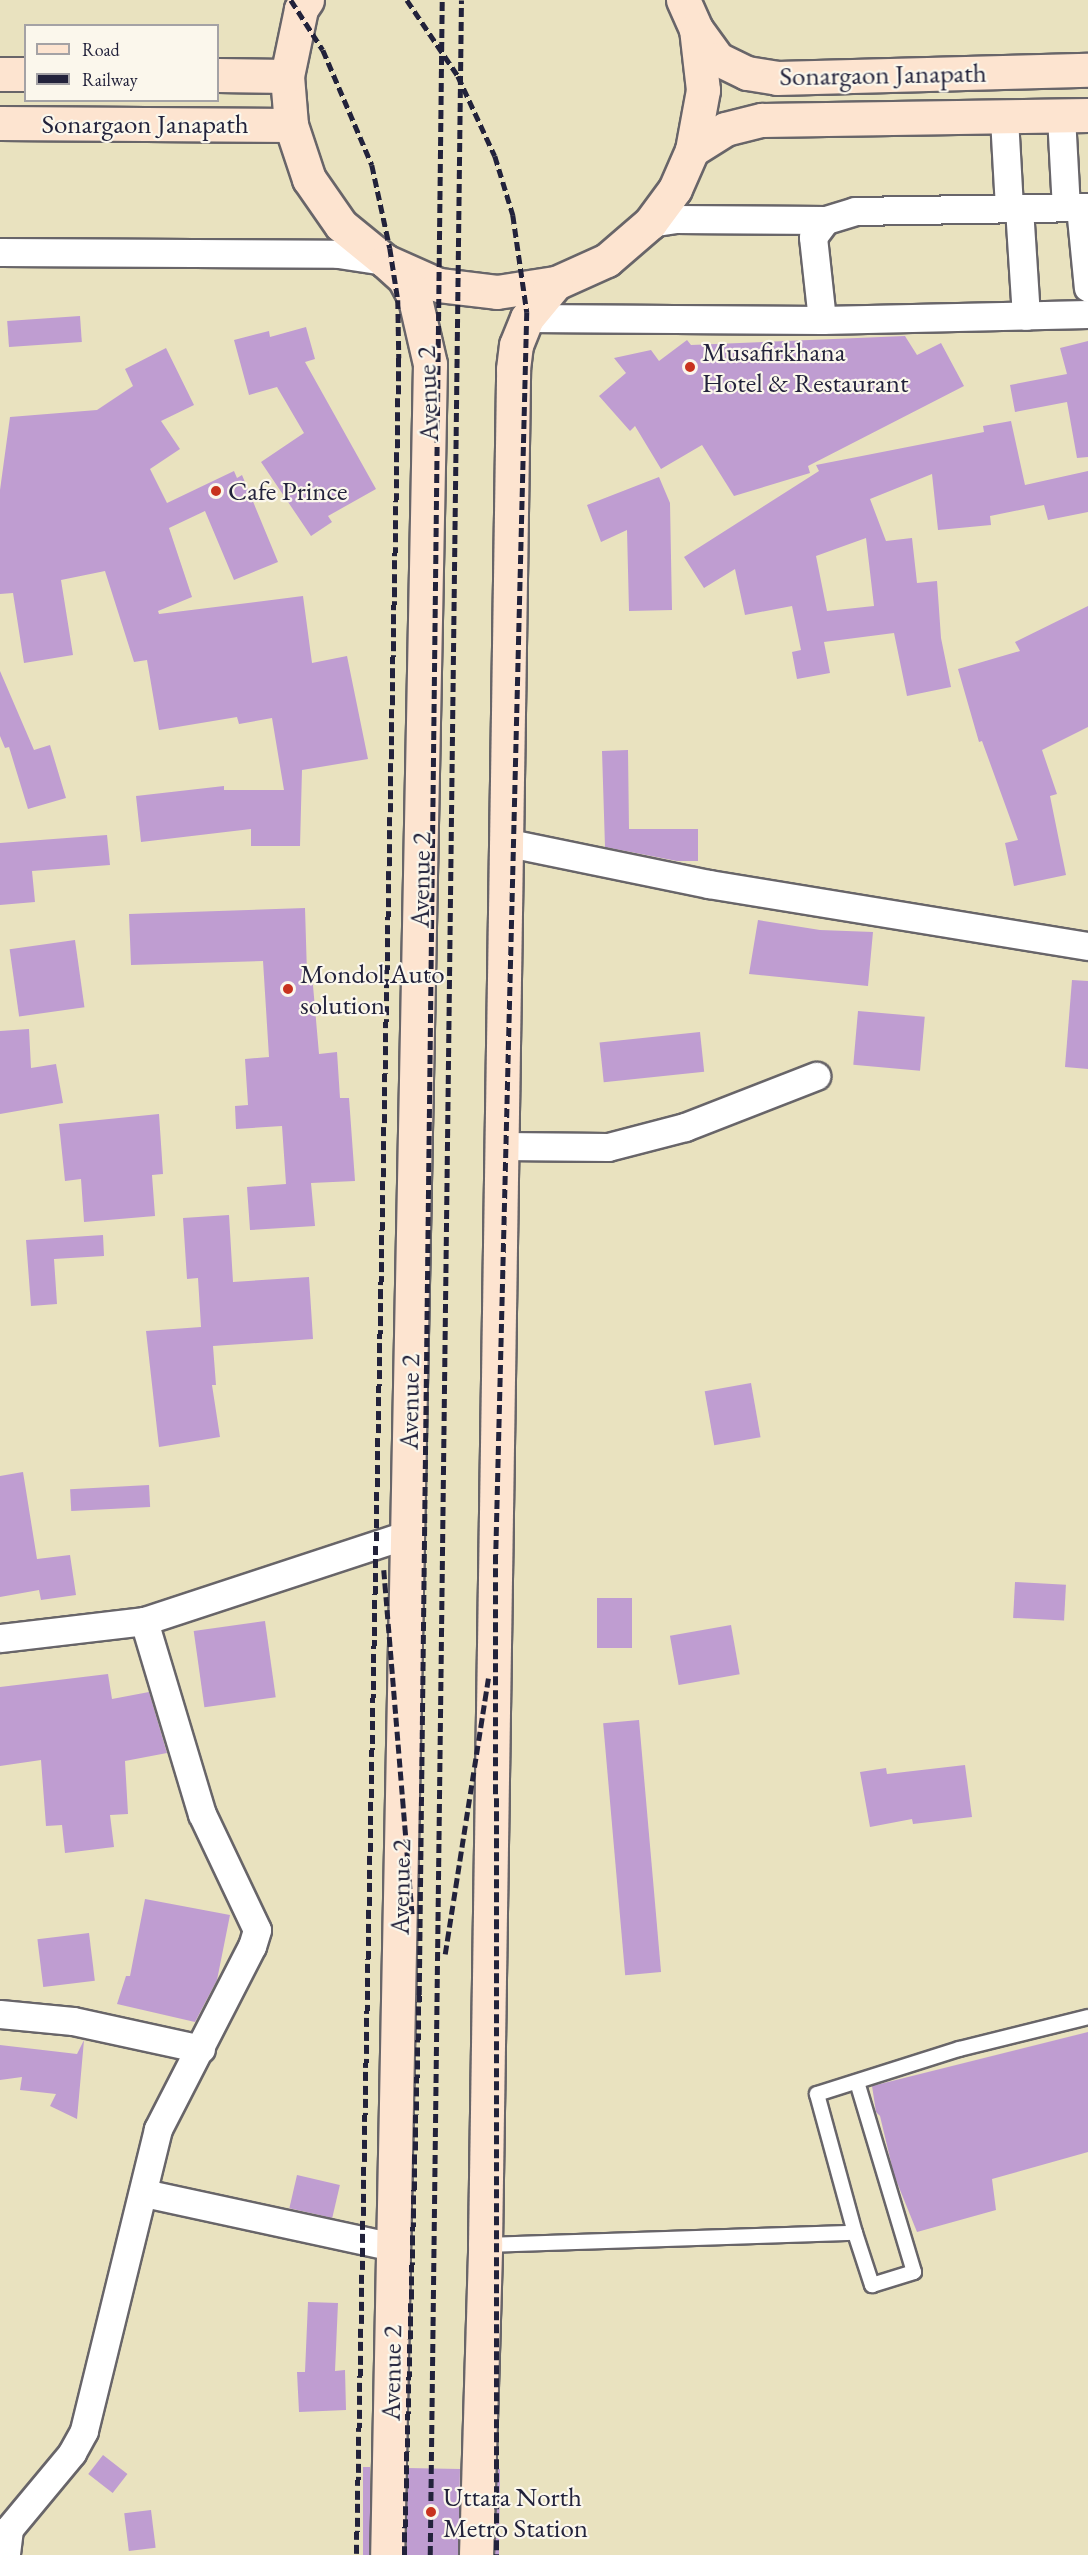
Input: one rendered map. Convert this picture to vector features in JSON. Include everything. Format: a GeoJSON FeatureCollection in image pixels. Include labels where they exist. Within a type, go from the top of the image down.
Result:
{"type":"FeatureCollection","features":[{"type":"Feature","properties":{"kind":"main road","name":"Sonargaon Janapath"},"geometry":{"type":"LineString","coordinates":[[307,0],[301,9],[287,76],[291,125],[309,179],[341,225],[385,261],[439,285],[497,292],[556,283],[607,260],[650,223],[675,189],[692,150],[703,90],[696,29]]}},
{"type":"Feature","properties":{"kind":"main road","name":"Sonargaon Janapath"},"geometry":{"type":"LineString","coordinates":[[683,0],[696,29],[718,59],[747,74],[777,78],[1088,70]]}},
{"type":"Feature","properties":{"kind":"main road","name":"Sonargaon Janapath"},"geometry":{"type":"LineString","coordinates":[[0,74],[24,74]]}},
{"type":"Feature","properties":{"kind":"main road","name":"Sonargaon Janapath"},"geometry":{"type":"LineString","coordinates":[[219,75],[287,76]]}},
{"type":"Feature","properties":{"kind":"main road","name":"Sonargaon Janapath"},"geometry":{"type":"LineString","coordinates":[[692,150],[725,129],[762,120],[1074,116]]}},
{"type":"Feature","properties":{"kind":"main road","name":"Sonargaon Janapath"},"geometry":{"type":"LineString","coordinates":[[0,123],[291,125]]}},
{"type":"Feature","properties":{"kind":"main road","name":"Avenue 2"},"geometry":{"type":"LineString","coordinates":[[385,261],[404,278],[415,298],[430,364],[387,2555]]}},
{"type":"Feature","properties":{"kind":"main road"},"geometry":{"type":"LineString","coordinates":[[476,2555],[485,2245],[502,1146],[504,842],[513,369],[516,345],[527,318],[556,283]]}},
{"type":"Feature","properties":{"kind":"street"},"geometry":{"type":"LineString","coordinates":[[1074,116],[1078,207],[1088,288]]}},
{"type":"Feature","properties":{"kind":"street"},"geometry":{"type":"LineString","coordinates":[[1004,118],[1026,315]]}},
{"type":"Feature","properties":{"kind":"street"},"geometry":{"type":"LineString","coordinates":[[650,223],[675,219],[826,220],[855,211],[1078,207]]}},
{"type":"Feature","properties":{"kind":"street"},"geometry":{"type":"LineString","coordinates":[[822,320],[813,237],[826,220]]}},
{"type":"Feature","properties":{"kind":"street"},"geometry":{"type":"LineString","coordinates":[[0,252],[338,254],[385,261]]}},
{"type":"Feature","properties":{"kind":"street"},"geometry":{"type":"LineString","coordinates":[[527,318],[822,320],[1088,314]]}},
{"type":"Feature","properties":{"kind":"street"},"geometry":{"type":"LineString","coordinates":[[504,842],[709,884],[1088,946]]}},
{"type":"Feature","properties":{"kind":"street"},"geometry":{"type":"LineString","coordinates":[[502,1146],[609,1147],[685,1127],[816,1076]]}},
{"type":"Feature","properties":{"kind":"street"},"geometry":{"type":"LineString","coordinates":[[0,1638],[144,1621],[406,1535]]}},
{"type":"Feature","properties":{"kind":"street"},"geometry":{"type":"LineString","coordinates":[[6,2555],[9,2529],[72,2453],[84,2431],[158,2129],[177,2087],[201,2049],[257,1930],[202,1814],[144,1621]]}},
{"type":"Feature","properties":{"kind":"street"},"geometry":{"type":"LineString","coordinates":[[0,2014],[73,2021],[201,2049]]}},
{"type":"Feature","properties":{"kind":"street"},"geometry":{"type":"LineString","coordinates":[[144,2193],[394,2247]]}},
{"type":"Feature","properties":{"kind":"lane"},"geometry":{"type":"LineString","coordinates":[[857,2082],[914,2272],[872,2285],[855,2233],[817,2094],[959,2049],[1088,2017]]}},
{"type":"Feature","properties":{"kind":"lane"},"geometry":{"type":"LineString","coordinates":[[485,2245],[855,2233]]}},
{"type":"Feature","properties":{"kind":"building"},"geometry":{"type":"Polygon","coordinates":[[[80,316],[82,342],[9,347],[7,321],[80,316]]]}},
{"type":"Feature","properties":{"kind":"building"},"geometry":{"type":"Polygon","coordinates":[[[306,327],[315,359],[305,362],[376,489],[328,516],[332,522],[311,536],[261,462],[304,433],[277,387],[249,395],[234,340],[269,331],[270,337],[306,327]]]}},
{"type":"Feature","properties":{"kind":"building"},"geometry":{"type":"Polygon","coordinates":[[[905,336],[917,355],[941,343],[964,386],[808,466],[810,473],[734,496],[702,445],[661,469],[635,426],[630,431],[599,396],[626,373],[614,358],[651,350],[659,361],[687,340],[691,345],[905,336]]]}},
{"type":"Feature","properties":{"kind":"building"},"geometry":{"type":"Polygon","coordinates":[[[1088,341],[1088,457],[1077,458],[1067,402],[1015,412],[1010,385],[1067,374],[1060,348],[1088,341]]]}},
{"type":"Feature","properties":{"kind":"building"},"geometry":{"type":"Polygon","coordinates":[[[166,348],[194,405],[161,421],[180,449],[150,469],[167,503],[234,471],[237,478],[242,475],[278,562],[234,580],[205,511],[169,528],[192,597],[158,611],[159,614],[303,596],[312,663],[347,656],[368,759],[302,770],[300,846],[251,846],[251,829],[141,842],[136,796],[224,786],[224,790],[284,790],[272,718],[239,724],[237,717],[159,730],[147,660],[134,662],[105,571],[61,580],[73,655],[24,663],[13,593],[0,594],[0,490],[10,417],[97,410],[133,386],[125,369],[166,348]]]}},
{"type":"Feature","properties":{"kind":"building"},"geometry":{"type":"Polygon","coordinates":[[[1011,421],[1025,485],[1088,471],[1088,512],[1048,520],[1044,505],[990,516],[991,525],[938,530],[932,474],[870,499],[886,541],[912,538],[917,583],[937,581],[941,638],[951,687],[907,696],[894,633],[824,642],[830,673],[797,679],[792,652],[801,650],[792,606],[745,615],[735,569],[704,588],[684,557],[819,471],[816,465],[984,432],[983,426],[1011,421]],[[866,538],[816,556],[827,611],[874,606],[866,538]]]}},
{"type":"Feature","properties":{"kind":"building"},"geometry":{"type":"Polygon","coordinates":[[[659,477],[670,503],[672,610],[629,611],[627,530],[601,542],[587,505],[659,477]]]}},
{"type":"Feature","properties":{"kind":"building"},"geometry":{"type":"Polygon","coordinates":[[[1088,606],[1088,727],[1042,750],[1057,794],[1050,796],[1066,875],[1014,886],[1005,843],[1018,840],[982,741],[979,742],[958,669],[1020,651],[1015,642],[1088,606]]]}},
{"type":"Feature","properties":{"kind":"building"},"geometry":{"type":"Polygon","coordinates":[[[0,671],[34,750],[50,745],[66,798],[28,809],[9,747],[5,748],[0,736],[0,671]]]}},
{"type":"Feature","properties":{"kind":"building"},"geometry":{"type":"Polygon","coordinates":[[[628,750],[629,829],[698,829],[698,861],[677,861],[605,847],[602,751],[628,750]]]}},
{"type":"Feature","properties":{"kind":"building"},"geometry":{"type":"Polygon","coordinates":[[[107,835],[110,865],[32,871],[35,902],[0,905],[0,843],[107,835]]]}},
{"type":"Feature","properties":{"kind":"building"},"geometry":{"type":"Polygon","coordinates":[[[305,908],[307,974],[312,974],[319,1054],[337,1052],[340,1098],[349,1098],[355,1181],[311,1183],[315,1226],[250,1230],[247,1187],[286,1184],[282,1126],[236,1129],[235,1106],[248,1105],[245,1059],[269,1057],[263,961],[131,965],[129,914],[305,908]]]}},
{"type":"Feature","properties":{"kind":"building"},"geometry":{"type":"Polygon","coordinates":[[[758,920],[820,930],[873,932],[868,986],[749,974],[758,920]]]}},
{"type":"Feature","properties":{"kind":"building"},"geometry":{"type":"Polygon","coordinates":[[[75,940],[84,1007],[19,1017],[10,949],[75,940]]]}},
{"type":"Feature","properties":{"kind":"building"},"geometry":{"type":"Polygon","coordinates":[[[1072,980],[1088,981],[1088,1069],[1065,1067],[1072,980]]]}},
{"type":"Feature","properties":{"kind":"building"},"geometry":{"type":"Polygon","coordinates":[[[858,1011],[925,1017],[920,1071],[853,1065],[858,1011]]]}},
{"type":"Feature","properties":{"kind":"building"},"geometry":{"type":"Polygon","coordinates":[[[29,1029],[31,1068],[56,1064],[63,1103],[0,1114],[0,1031],[29,1029]]]}},
{"type":"Feature","properties":{"kind":"building"},"geometry":{"type":"Polygon","coordinates":[[[700,1032],[704,1072],[604,1082],[600,1043],[700,1032]]]}},
{"type":"Feature","properties":{"kind":"building"},"geometry":{"type":"Polygon","coordinates":[[[159,1114],[163,1174],[152,1175],[155,1216],[84,1222],[81,1179],[65,1181],[59,1124],[159,1114]]]}},
{"type":"Feature","properties":{"kind":"building"},"geometry":{"type":"Polygon","coordinates":[[[229,1215],[233,1282],[309,1277],[313,1339],[213,1346],[216,1385],[212,1385],[220,1437],[159,1447],[146,1331],[201,1327],[198,1278],[187,1279],[183,1218],[229,1215]]]}},
{"type":"Feature","properties":{"kind":"building"},"geometry":{"type":"Polygon","coordinates":[[[103,1235],[104,1256],[54,1259],[57,1304],[31,1306],[26,1240],[103,1235]]]}},
{"type":"Feature","properties":{"kind":"building"},"geometry":{"type":"Polygon","coordinates":[[[751,1383],[761,1437],[714,1445],[705,1391],[751,1383]]]}},
{"type":"Feature","properties":{"kind":"building"},"geometry":{"type":"Polygon","coordinates":[[[23,1472],[37,1559],[70,1555],[76,1595],[41,1600],[39,1590],[0,1597],[0,1476],[23,1472]]]}},
{"type":"Feature","properties":{"kind":"building"},"geometry":{"type":"Polygon","coordinates":[[[149,1485],[150,1507],[71,1511],[70,1489],[149,1485]]]}},
{"type":"Feature","properties":{"kind":"building"},"geometry":{"type":"Polygon","coordinates":[[[1015,1582],[1066,1585],[1064,1621],[1013,1618],[1015,1582]]]}},
{"type":"Feature","properties":{"kind":"building"},"geometry":{"type":"Polygon","coordinates":[[[597,1598],[632,1598],[632,1648],[597,1648],[597,1598]]]}},
{"type":"Feature","properties":{"kind":"building"},"geometry":{"type":"Polygon","coordinates":[[[265,1621],[276,1697],[204,1707],[194,1631],[265,1621]]]}},
{"type":"Feature","properties":{"kind":"building"},"geometry":{"type":"Polygon","coordinates":[[[731,1625],[740,1674],[679,1685],[670,1636],[731,1625]]]}},
{"type":"Feature","properties":{"kind":"building"},"geometry":{"type":"Polygon","coordinates":[[[108,1674],[112,1699],[149,1692],[167,1753],[125,1761],[128,1814],[110,1815],[114,1847],[65,1853],[62,1825],[46,1826],[41,1760],[0,1766],[0,1687],[108,1674]]]}},
{"type":"Feature","properties":{"kind":"building"},"geometry":{"type":"Polygon","coordinates":[[[639,1720],[661,1972],[625,1975],[603,1723],[639,1720]]]}},
{"type":"Feature","properties":{"kind":"building"},"geometry":{"type":"Polygon","coordinates":[[[965,1765],[972,1817],[913,1824],[912,1819],[870,1827],[860,1772],[886,1768],[887,1774],[965,1765]]]}},
{"type":"Feature","properties":{"kind":"building"},"geometry":{"type":"Polygon","coordinates":[[[145,1899],[230,1915],[217,1980],[195,2022],[117,2004],[126,1976],[130,1976],[145,1899]]]}},
{"type":"Feature","properties":{"kind":"building"},"geometry":{"type":"Polygon","coordinates":[[[89,1933],[95,1981],[43,1987],[37,1939],[89,1933]]]}},
{"type":"Feature","properties":{"kind":"building"},"geometry":{"type":"Polygon","coordinates":[[[1088,2032],[1088,2152],[992,2179],[996,2210],[917,2232],[894,2175],[880,2116],[876,2112],[872,2086],[1088,2032]]]}},
{"type":"Feature","properties":{"kind":"building"},"geometry":{"type":"Polygon","coordinates":[[[84,2040],[77,2119],[50,2106],[56,2094],[20,2090],[22,2077],[0,2080],[0,2045],[77,2054],[84,2040]]]}},
{"type":"Feature","properties":{"kind":"building"},"geometry":{"type":"Polygon","coordinates":[[[297,2175],[340,2185],[332,2218],[289,2208],[297,2175]]]}},
{"type":"Feature","properties":{"kind":"building"},"geometry":{"type":"Polygon","coordinates":[[[308,2302],[338,2303],[335,2371],[345,2370],[346,2410],[299,2412],[297,2372],[305,2372],[308,2302]]]}},
{"type":"Feature","properties":{"kind":"building"},"geometry":{"type":"Polygon","coordinates":[[[103,2455],[127,2474],[113,2493],[88,2474],[103,2455]]]}},
{"type":"Feature","properties":{"kind":"building"},"geometry":{"type":"Polygon","coordinates":[[[363,2467],[370,2467],[370,2555],[363,2555],[363,2467]]]}},
{"type":"Feature","properties":{"kind":"building"},"geometry":{"type":"Polygon","coordinates":[[[407,2468],[460,2469],[458,2555],[405,2555],[407,2468]]]}},
{"type":"Feature","properties":{"kind":"building"},"geometry":{"type":"Polygon","coordinates":[[[497,2469],[500,2469],[499,2555],[495,2555],[497,2469]]]}},
{"type":"Feature","properties":{"kind":"building"},"geometry":{"type":"Polygon","coordinates":[[[151,2510],[156,2548],[129,2551],[124,2513],[151,2510]]]}},
{"type":"Feature","properties":{"kind":"railway"},"geometry":{"type":"LineString","coordinates":[[291,0],[323,50],[372,165],[390,248],[398,300],[399,358],[357,2555]]}},
{"type":"Feature","properties":{"kind":"railway"},"geometry":{"type":"LineString","coordinates":[[407,0],[458,76],[495,156],[513,215],[527,312],[496,1555],[497,2555]]}},
{"type":"Feature","properties":{"kind":"railway"},"geometry":{"type":"LineString","coordinates":[[404,2555],[419,1995],[442,0]]}},
{"type":"Feature","properties":{"kind":"railway"},"geometry":{"type":"LineString","coordinates":[[430,2555],[461,0]]}},
{"type":"Feature","properties":{"kind":"railway"},"geometry":{"type":"LineString","coordinates":[[384,1570],[412,1914]]}},
{"type":"Feature","properties":{"kind":"railway"},"geometry":{"type":"LineString","coordinates":[[445,1954],[488,1678]]}},
{"type":"Feature","properties":{"kind":"place","name":"Musafirkhana Hotel & Restaurant"},"geometry":{"type":"Point","coordinates":[690,367]}},
{"type":"Feature","properties":{"kind":"place","name":"Cafe Prince"},"geometry":{"type":"Point","coordinates":[216,491]}},
{"type":"Feature","properties":{"kind":"place","name":"Mondol Auto solution"},"geometry":{"type":"Point","coordinates":[288,989]}},
{"type":"Feature","properties":{"kind":"place","name":"Uttara North Metro Station"},"geometry":{"type":"Point","coordinates":[431,2512]}}]}
